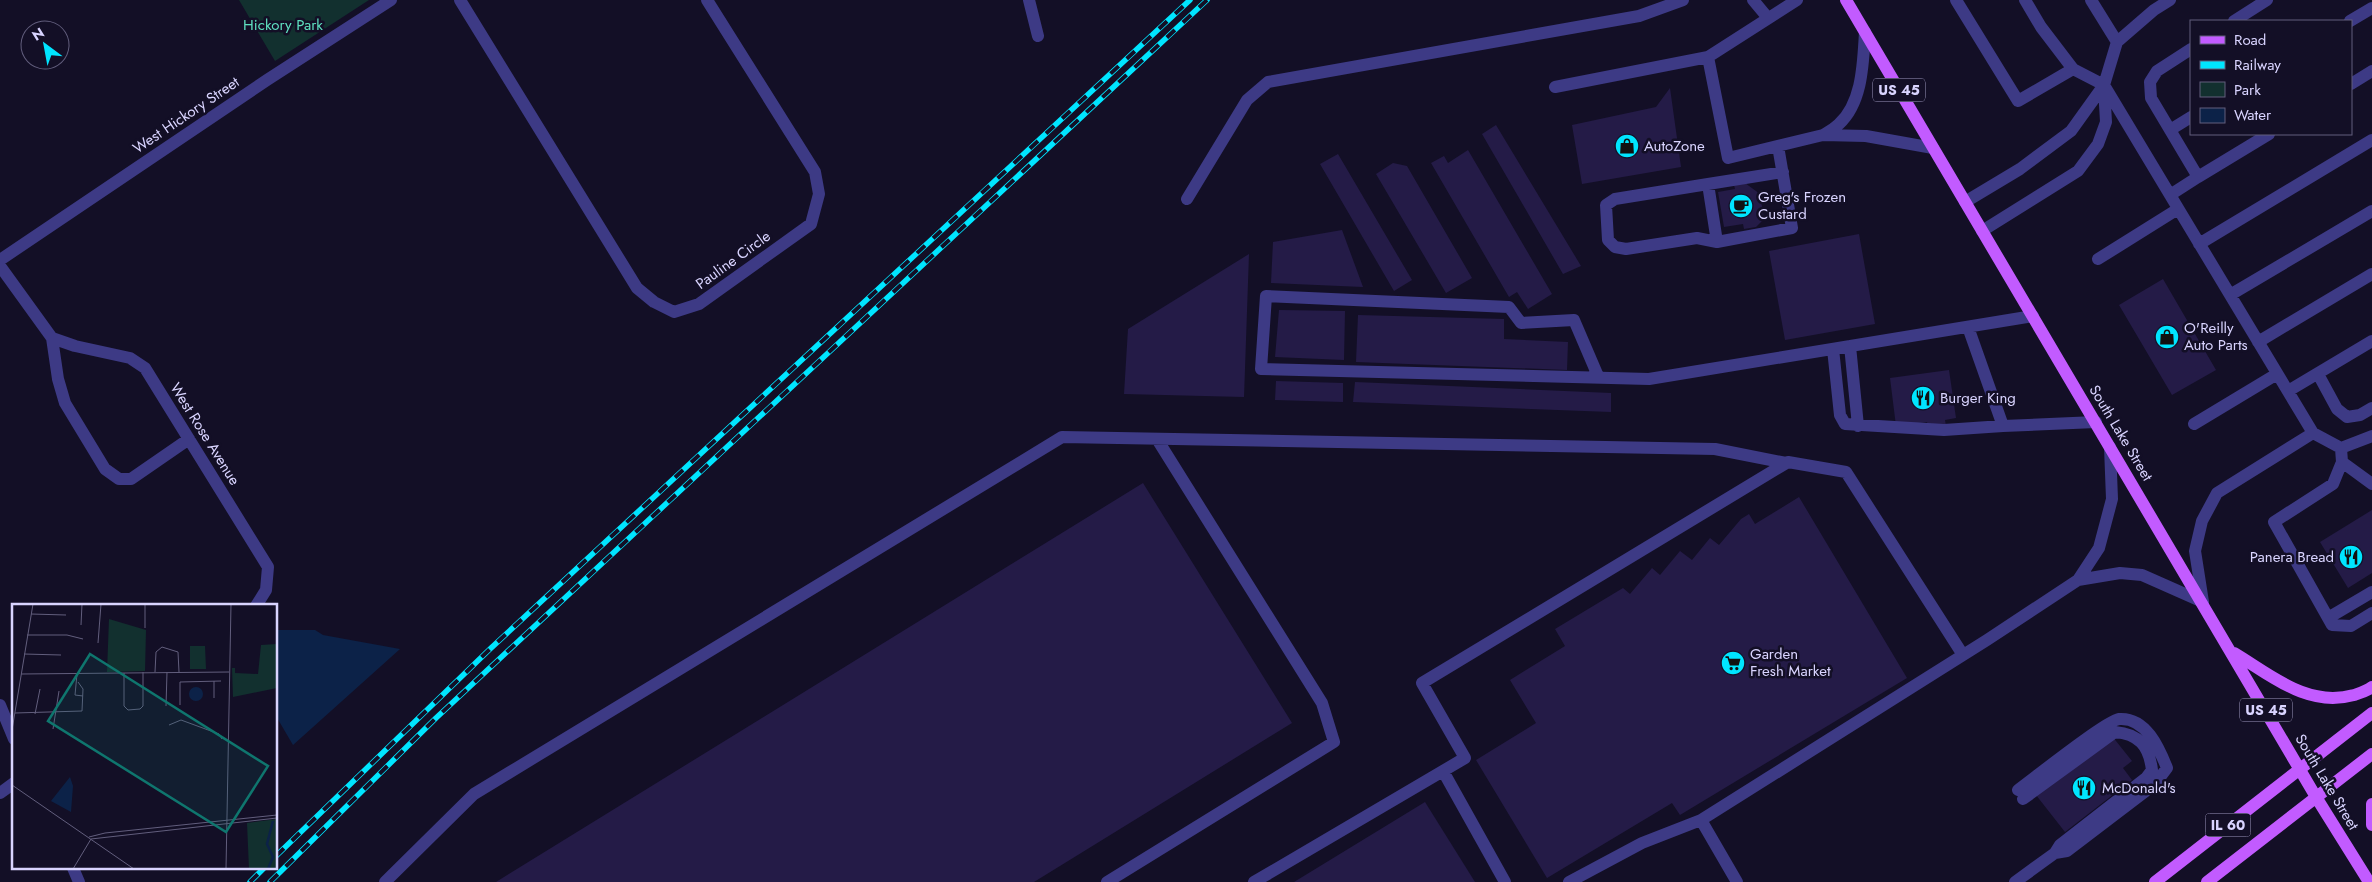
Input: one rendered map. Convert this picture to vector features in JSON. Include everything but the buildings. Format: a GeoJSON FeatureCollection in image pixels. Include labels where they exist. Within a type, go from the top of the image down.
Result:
{"type":"FeatureCollection","features":[{"type":"Feature","properties":{"kind":"main road","name":"South Lake Street"},"geometry":{"type":"LineString","coordinates":[[1846,0],[2203,602],[2316,797],[2369,878]]}},
{"type":"Feature","properties":{"kind":"main road"},"geometry":{"type":"LineString","coordinates":[[2232,652],[2281,683],[2310,697],[2343,698],[2372,688]]}},
{"type":"Feature","properties":{"kind":"main road","name":"IL 60"},"geometry":{"type":"LineString","coordinates":[[2155,882],[2372,713]]}},
{"type":"Feature","properties":{"kind":"main road","name":"IL 60"},"geometry":{"type":"LineString","coordinates":[[2207,882],[2372,754]]}},
{"type":"Feature","properties":{"kind":"main road"},"geometry":{"type":"LineString","coordinates":[[2372,804],[2372,825]]}},
{"type":"Feature","properties":{"kind":"street","name":"West Hickory Street"},"geometry":{"type":"LineString","coordinates":[[0,260],[267,80],[391,0]]}},
{"type":"Feature","properties":{"kind":"street","name":"Pauline Circle"},"geometry":{"type":"LineString","coordinates":[[460,0],[637,288],[654,302],[674,312],[699,304],[812,224],[819,194],[815,172],[707,0]]}},
{"type":"Feature","properties":{"kind":"street"},"geometry":{"type":"LineString","coordinates":[[1029,0],[1038,36]]}},
{"type":"Feature","properties":{"kind":"street"},"geometry":{"type":"LineString","coordinates":[[1188,199],[1247,100],[1268,82],[1639,16],[1683,0]]}},
{"type":"Feature","properties":{"kind":"street"},"geometry":{"type":"LineString","coordinates":[[1753,0],[1768,18]]}},
{"type":"Feature","properties":{"kind":"street"},"geometry":{"type":"LineString","coordinates":[[1555,87],[1708,57],[1797,0]]}},
{"type":"Feature","properties":{"kind":"street"},"geometry":{"type":"LineString","coordinates":[[1956,0],[2018,102],[2073,69]]}},
{"type":"Feature","properties":{"kind":"street"},"geometry":{"type":"LineString","coordinates":[[2025,0],[2073,69],[2104,84],[2313,433],[2341,448],[2372,436]]}},
{"type":"Feature","properties":{"kind":"street"},"geometry":{"type":"LineString","coordinates":[[2091,0],[2117,42]]}},
{"type":"Feature","properties":{"kind":"street"},"geometry":{"type":"LineString","coordinates":[[1965,202],[2020,169],[2071,131],[2104,84],[2117,42],[2151,5],[2170,0]]}},
{"type":"Feature","properties":{"kind":"street"},"geometry":{"type":"LineString","coordinates":[[2236,20],[2267,0]]}},
{"type":"Feature","properties":{"kind":"street"},"geometry":{"type":"LineString","coordinates":[[2352,20],[2372,8]]}},
{"type":"Feature","properties":{"kind":"street"},"geometry":{"type":"LineString","coordinates":[[1823,135],[1840,124],[1853,104],[1861,76],[1865,32]]}},
{"type":"Feature","properties":{"kind":"street"},"geometry":{"type":"LineString","coordinates":[[2190,50],[2157,71],[2150,82],[2152,98],[2198,177]]}},
{"type":"Feature","properties":{"kind":"street"},"geometry":{"type":"LineString","coordinates":[[1708,57],[1728,158],[1823,135],[1866,136],[1933,148]]}},
{"type":"Feature","properties":{"kind":"street"},"geometry":{"type":"LineString","coordinates":[[2352,83],[2372,71]]}},
{"type":"Feature","properties":{"kind":"street"},"geometry":{"type":"LineString","coordinates":[[1982,231],[2078,170],[2098,144],[2106,122],[2104,84]]}},
{"type":"Feature","properties":{"kind":"street"},"geometry":{"type":"LineString","coordinates":[[2170,130],[2190,118]]}},
{"type":"Feature","properties":{"kind":"street"},"geometry":{"type":"LineString","coordinates":[[2170,195],[2267,135]]}},
{"type":"Feature","properties":{"kind":"street"},"geometry":{"type":"LineString","coordinates":[[2200,244],[2372,140]]}},
{"type":"Feature","properties":{"kind":"street"},"geometry":{"type":"LineString","coordinates":[[1778,146],[1783,172],[1792,228],[1717,242],[1697,238],[1626,249],[1615,247],[1608,240],[1606,206],[1615,199],[1783,172]]}},
{"type":"Feature","properties":{"kind":"street"},"geometry":{"type":"LineString","coordinates":[[1708,184],[1717,242]]}},
{"type":"Feature","properties":{"kind":"street"},"geometry":{"type":"LineString","coordinates":[[2098,259],[2178,208]]}},
{"type":"Feature","properties":{"kind":"street"},"geometry":{"type":"LineString","coordinates":[[2230,294],[2372,211]]}},
{"type":"Feature","properties":{"kind":"street"},"geometry":{"type":"LineString","coordinates":[[0,266],[52,338],[58,379],[65,403],[105,468],[119,478],[131,479],[189,439]]}},
{"type":"Feature","properties":{"kind":"street"},"geometry":{"type":"LineString","coordinates":[[2258,342],[2372,274]]}},
{"type":"Feature","properties":{"kind":"street"},"geometry":{"type":"LineString","coordinates":[[1598,376],[1574,320],[1521,323],[1509,307],[1266,296],[1261,370],[1598,376],[1649,379],[2033,316]]}},
{"type":"Feature","properties":{"kind":"street"},"geometry":{"type":"LineString","coordinates":[[1968,327],[2002,426]]}},
{"type":"Feature","properties":{"kind":"street","name":"West Rose Avenue"},"geometry":{"type":"LineString","coordinates":[[52,338],[75,346],[138,361],[145,368],[268,567],[266,590],[257,604]]}},
{"type":"Feature","properties":{"kind":"street"},"geometry":{"type":"LineString","coordinates":[[2288,391],[2372,340]]}},
{"type":"Feature","properties":{"kind":"street"},"geometry":{"type":"LineString","coordinates":[[1850,346],[1858,426]]}},
{"type":"Feature","properties":{"kind":"street"},"geometry":{"type":"LineString","coordinates":[[1833,349],[1840,415],[1846,424],[1944,430],[2096,422]]}},
{"type":"Feature","properties":{"kind":"street"},"geometry":{"type":"LineString","coordinates":[[2194,424],[2277,374]]}},
{"type":"Feature","properties":{"kind":"street"},"geometry":{"type":"LineString","coordinates":[[2318,374],[2338,409],[2347,416],[2360,415],[2372,408]]}},
{"type":"Feature","properties":{"kind":"street"},"geometry":{"type":"LineString","coordinates":[[2203,602],[2195,551],[2202,521],[2217,493],[2313,433]]}},
{"type":"Feature","properties":{"kind":"street"},"geometry":{"type":"LineString","coordinates":[[385,882],[474,794],[1062,437],[1715,449],[1786,463],[1846,472],[1963,655]]}},
{"type":"Feature","properties":{"kind":"street"},"geometry":{"type":"LineString","coordinates":[[1107,882],[1334,742],[1322,703],[1157,439]]}},
{"type":"Feature","properties":{"kind":"street"},"geometry":{"type":"LineString","coordinates":[[1569,882],[1642,843],[1701,820],[1963,655],[2078,580],[2099,548],[2112,499],[2110,447]]}},
{"type":"Feature","properties":{"kind":"street"},"geometry":{"type":"LineString","coordinates":[[2341,448],[2342,462],[2333,484],[2274,522],[2332,625],[2351,626],[2372,613]]}},
{"type":"Feature","properties":{"kind":"street"},"geometry":{"type":"LineString","coordinates":[[2342,462],[2372,484]]}},
{"type":"Feature","properties":{"kind":"street"},"geometry":{"type":"LineString","coordinates":[[1254,882],[1465,758],[1422,683],[1786,463]]}},
{"type":"Feature","properties":{"kind":"street"},"geometry":{"type":"LineString","coordinates":[[2078,580],[2120,573],[2142,575],[2203,602]]}},
{"type":"Feature","properties":{"kind":"street"},"geometry":{"type":"LineString","coordinates":[[2328,618],[2372,592]]}},
{"type":"Feature","properties":{"kind":"street"},"geometry":{"type":"LineString","coordinates":[[0,705],[12,735]]}},
{"type":"Feature","properties":{"kind":"street"},"geometry":{"type":"LineString","coordinates":[[2015,882],[2055,853],[2067,851],[2155,784],[2167,768],[2158,744],[2138,722],[2119,719],[2100,730],[2020,795]]}},
{"type":"Feature","properties":{"kind":"street"},"geometry":{"type":"LineString","coordinates":[[1443,771],[1505,882]]}},
{"type":"Feature","properties":{"kind":"street"},"geometry":{"type":"LineString","coordinates":[[0,792],[12,784]]}},
{"type":"Feature","properties":{"kind":"street"},"geometry":{"type":"LineString","coordinates":[[1701,820],[1737,882]]}},
{"type":"Feature","properties":{"kind":"street"},"geometry":{"type":"LineString","coordinates":[[74,870],[79,882]]}},
{"type":"Feature","properties":{"kind":"green space","name":"Hickory Park"},"geometry":{"type":"Polygon","coordinates":[[[239,0],[369,0],[275,61],[239,0]]]}},
{"type":"Feature","properties":{"kind":"water"},"geometry":{"type":"Polygon","coordinates":[[[278,630],[315,630],[323,635],[400,649],[293,745],[278,719],[278,630]]]}},
{"type":"Feature","properties":{"kind":"railway"},"geometry":{"type":"LineString","coordinates":[[278,854],[490,649],[1190,0]]}},
{"type":"Feature","properties":{"kind":"railway"},"geometry":{"type":"LineString","coordinates":[[270,882],[436,718],[1207,0]]}},
{"type":"Feature","properties":{"kind":"railway"},"geometry":{"type":"LineString","coordinates":[[250,882],[262,870]]}},
{"type":"Feature","properties":{"kind":"place","name":"AutoZone"},"geometry":{"type":"Point","coordinates":[1627,146]}},
{"type":"Feature","properties":{"kind":"place","name":"Greg's Frozen Custard"},"geometry":{"type":"Point","coordinates":[1741,206]}},
{"type":"Feature","properties":{"kind":"place","name":"O'Reilly Auto Parts"},"geometry":{"type":"Point","coordinates":[2167,337]}},
{"type":"Feature","properties":{"kind":"place","name":"Burger King"},"geometry":{"type":"Point","coordinates":[1923,398]}},
{"type":"Feature","properties":{"kind":"place","name":"Panera Bread"},"geometry":{"type":"Point","coordinates":[2351,557]}},
{"type":"Feature","properties":{"kind":"place","name":"Garden Fresh Market"},"geometry":{"type":"Point","coordinates":[1733,663]}},
{"type":"Feature","properties":{"kind":"place","name":"McDonald's"},"geometry":{"type":"Point","coordinates":[2084,788]}}]}
